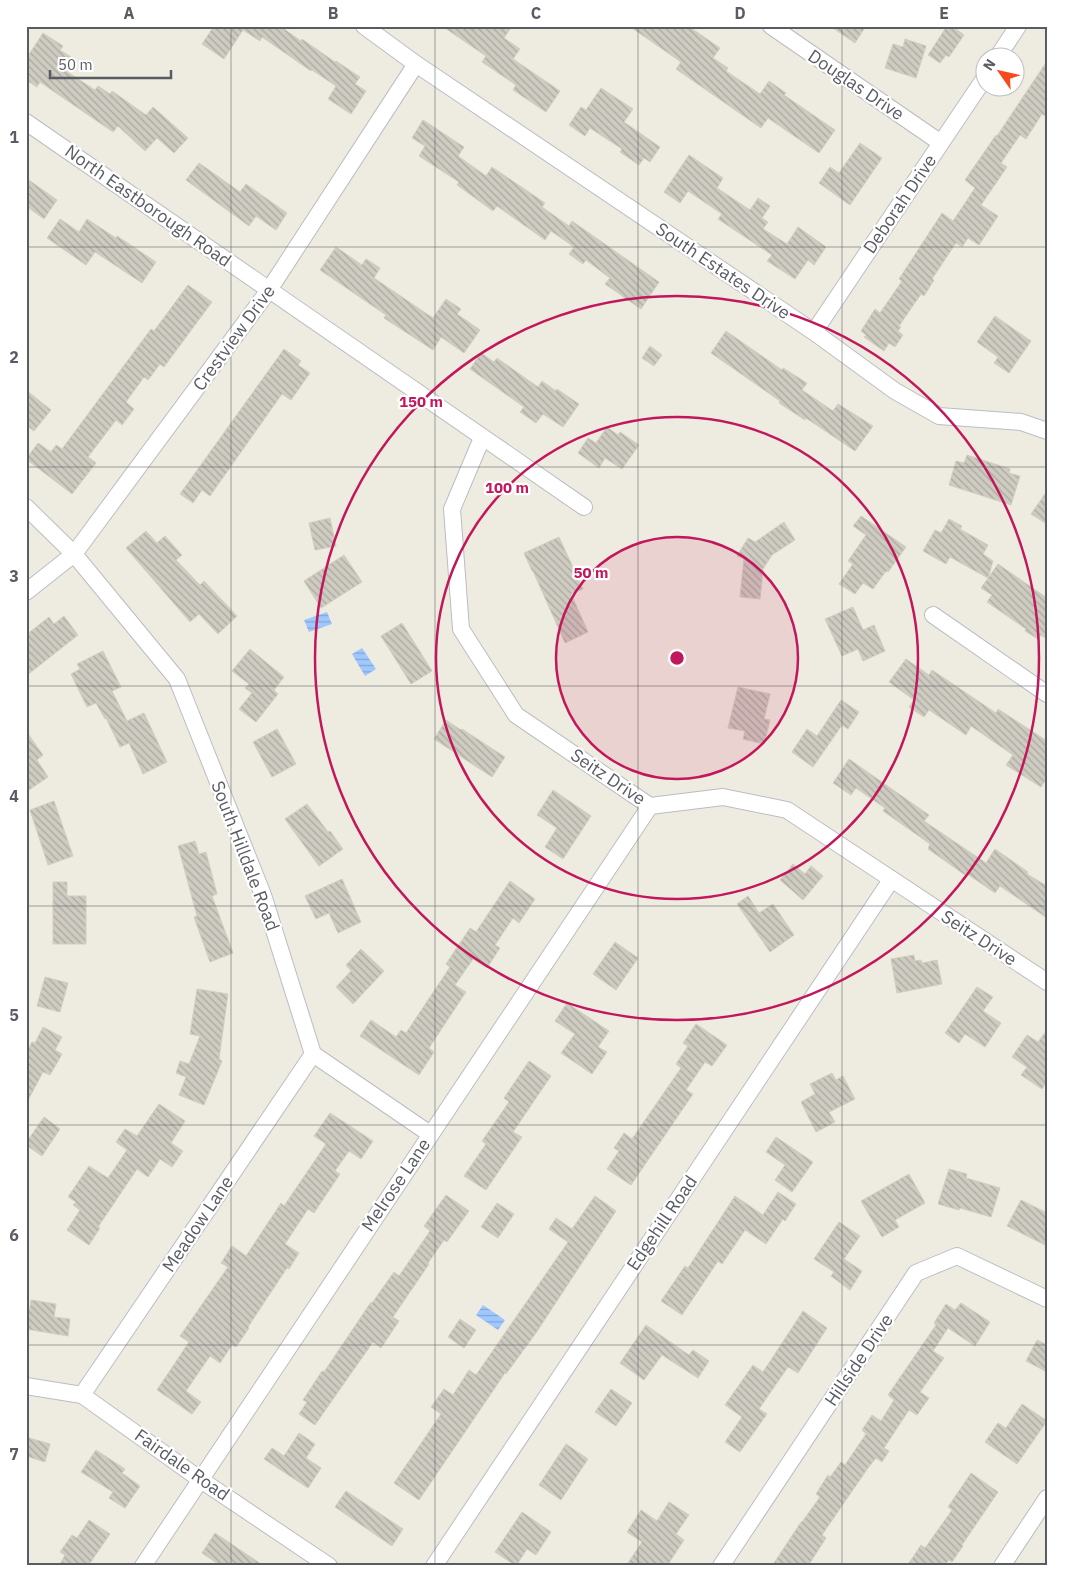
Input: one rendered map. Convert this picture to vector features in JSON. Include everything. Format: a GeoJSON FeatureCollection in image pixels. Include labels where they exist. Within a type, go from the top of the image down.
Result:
{"type":"FeatureCollection","features":[{"type":"Feature","properties":{"kind":"street","name":"South Estates Drive"},"geometry":{"type":"LineString","coordinates":[[364,26],[416,64],[814,332],[895,391],[939,416],[1021,422],[1047,431]]}},
{"type":"Feature","properties":{"kind":"street","name":"Douglas Drive"},"geometry":{"type":"LineString","coordinates":[[771,26],[941,143]]}},
{"type":"Feature","properties":{"kind":"street"},"geometry":{"type":"LineString","coordinates":[[1004,48],[1018,26]]}},
{"type":"Feature","properties":{"kind":"street","name":"Crestview Drive"},"geometry":{"type":"LineString","coordinates":[[26,592],[74,554],[270,290],[416,64]]}},
{"type":"Feature","properties":{"kind":"street","name":"Deborah Drive"},"geometry":{"type":"LineString","coordinates":[[814,332],[976,91]]}},
{"type":"Feature","properties":{"kind":"street","name":"North Eastborough Road"},"geometry":{"type":"LineString","coordinates":[[26,122],[482,438],[584,506]]}},
{"type":"Feature","properties":{"kind":"street","name":"Seitz Drive"},"geometry":{"type":"LineString","coordinates":[[482,438],[452,509],[461,629],[516,714],[650,806],[723,797],[787,810],[1047,982]]}},
{"type":"Feature","properties":{"kind":"street","name":"South Hilldale Road"},"geometry":{"type":"LineString","coordinates":[[26,507],[74,554],[177,680],[263,895],[313,1054]]}},
{"type":"Feature","properties":{"kind":"street"},"geometry":{"type":"LineString","coordinates":[[933,615],[1047,694]]}},
{"type":"Feature","properties":{"kind":"street","name":"Melrose Lane"},"geometry":{"type":"LineString","coordinates":[[143,1566],[650,806]]}},
{"type":"Feature","properties":{"kind":"street","name":"Edgehill Road"},"geometry":{"type":"LineString","coordinates":[[434,1566],[891,880]]}},
{"type":"Feature","properties":{"kind":"street"},"geometry":{"type":"LineString","coordinates":[[313,1054],[430,1134]]}},
{"type":"Feature","properties":{"kind":"street","name":"Meadow Lane"},"geometry":{"type":"LineString","coordinates":[[82,1395],[313,1054]]}},
{"type":"Feature","properties":{"kind":"street","name":"Hillside Drive"},"geometry":{"type":"LineString","coordinates":[[721,1566],[916,1274],[957,1256],[1047,1299]]}},
{"type":"Feature","properties":{"kind":"street","name":"Fairdale Road"},"geometry":{"type":"LineString","coordinates":[[26,1386],[82,1395],[201,1480],[329,1566]]}},
{"type":"Feature","properties":{"kind":"street"},"geometry":{"type":"LineString","coordinates":[[1002,1566],[1047,1498]]}},
{"type":"Feature","properties":{"kind":"water"},"geometry":{"type":"Polygon","coordinates":[[[327,612],[332,624],[309,632],[304,620],[327,612]]]}},
{"type":"Feature","properties":{"kind":"water"},"geometry":{"type":"Polygon","coordinates":[[[362,648],[376,669],[365,676],[352,654],[362,648]]]}},
{"type":"Feature","properties":{"kind":"water"},"geometry":{"type":"Polygon","coordinates":[[[483,1305],[505,1320],[498,1330],[476,1315],[483,1305]]]}},
{"type":"Feature","properties":{"kind":"building"},"geometry":{"type":"Polygon","coordinates":[[[214,26],[280,26],[360,77],[355,84],[366,91],[351,114],[328,99],[336,86],[262,37],[260,41],[243,30],[224,59],[202,44],[214,26]]]}},
{"type":"Feature","properties":{"kind":"building"},"geometry":{"type":"Polygon","coordinates":[[[442,26],[512,26],[504,38],[520,49],[513,59],[560,91],[546,112],[513,90],[516,85],[482,62],[486,56],[442,26]]]}},
{"type":"Feature","properties":{"kind":"building"},"geometry":{"type":"Polygon","coordinates":[[[629,26],[688,26],[720,48],[713,58],[728,68],[726,71],[760,94],[769,81],[786,93],[784,95],[835,130],[819,153],[768,118],[761,128],[676,69],[681,62],[629,26]]]}},
{"type":"Feature","properties":{"kind":"building"},"geometry":{"type":"Polygon","coordinates":[[[830,26],[866,26],[855,43],[830,26]]]}},
{"type":"Feature","properties":{"kind":"building"},"geometry":{"type":"Polygon","coordinates":[[[947,26],[952,26],[964,35],[949,57],[946,55],[940,63],[928,55],[947,26]]]}},
{"type":"Feature","properties":{"kind":"building"},"geometry":{"type":"Polygon","coordinates":[[[43,33],[63,46],[60,50],[71,57],[63,69],[95,90],[98,86],[110,94],[112,91],[146,115],[153,107],[188,138],[174,153],[157,138],[145,151],[118,126],[113,132],[40,82],[37,87],[26,80],[26,59],[43,33]]]}},
{"type":"Feature","properties":{"kind":"building"},"geometry":{"type":"Polygon","coordinates":[[[905,39],[926,46],[916,78],[885,68],[893,44],[903,47],[905,39]]]}},
{"type":"Feature","properties":{"kind":"building"},"geometry":{"type":"Polygon","coordinates":[[[1047,61],[1047,117],[1042,114],[1026,139],[1020,135],[1001,163],[1007,167],[981,205],[998,216],[979,245],[968,238],[962,247],[956,243],[932,279],[934,280],[924,296],[921,294],[899,326],[901,327],[898,331],[903,335],[895,347],[889,343],[884,351],[864,337],[866,335],[861,331],[875,309],[880,313],[902,281],[899,279],[942,213],[953,221],[975,188],[965,180],[1022,98],[1026,98],[1026,92],[1047,61]]]}},
{"type":"Feature","properties":{"kind":"building"},"geometry":{"type":"Polygon","coordinates":[[[601,88],[633,109],[624,122],[660,147],[650,162],[644,158],[639,165],[620,152],[622,149],[590,128],[585,136],[569,125],[581,107],[586,110],[601,88]]]}},
{"type":"Feature","properties":{"kind":"building"},"geometry":{"type":"Polygon","coordinates":[[[423,120],[464,147],[458,156],[486,176],[492,167],[545,203],[542,207],[569,226],[572,221],[659,282],[641,309],[605,284],[610,278],[586,260],[583,264],[569,254],[574,247],[551,231],[545,240],[497,206],[493,211],[457,185],[459,182],[419,156],[425,146],[412,138],[423,120]]]}},
{"type":"Feature","properties":{"kind":"building"},"geometry":{"type":"Polygon","coordinates":[[[860,143],[882,158],[850,205],[819,183],[830,167],[839,173],[860,143]]]}},
{"type":"Feature","properties":{"kind":"building"},"geometry":{"type":"Polygon","coordinates":[[[689,155],[723,178],[717,188],[750,210],[758,198],[770,206],[762,218],[768,222],[763,229],[787,244],[798,227],[826,247],[814,265],[808,260],[795,279],[767,261],[772,255],[718,219],[722,214],[688,191],[680,203],[664,192],[689,155]]]}},
{"type":"Feature","properties":{"kind":"building"},"geometry":{"type":"Polygon","coordinates":[[[199,163],[240,192],[246,184],[287,213],[276,230],[256,216],[249,226],[186,180],[199,163]]]}},
{"type":"Feature","properties":{"kind":"building"},"geometry":{"type":"Polygon","coordinates":[[[26,178],[57,200],[44,219],[26,206],[26,178]]]}},
{"type":"Feature","properties":{"kind":"building"},"geometry":{"type":"Polygon","coordinates":[[[60,219],[79,232],[87,219],[156,262],[142,283],[95,252],[86,265],[47,238],[60,219]]]}},
{"type":"Feature","properties":{"kind":"building"},"geometry":{"type":"Polygon","coordinates":[[[336,247],[362,265],[366,259],[380,268],[374,278],[433,318],[446,299],[461,309],[457,314],[480,330],[464,353],[441,337],[433,350],[384,318],[386,315],[320,270],[336,247]]]}},
{"type":"Feature","properties":{"kind":"building"},"geometry":{"type":"Polygon","coordinates":[[[188,285],[212,302],[164,367],[160,364],[148,380],[144,377],[126,402],[134,409],[122,425],[116,420],[88,457],[96,463],[72,494],[26,459],[38,443],[51,452],[56,445],[62,449],[151,329],[154,331],[188,285]]]}},
{"type":"Feature","properties":{"kind":"building"},"geometry":{"type":"Polygon","coordinates":[[[995,316],[1031,341],[1009,373],[994,363],[998,357],[977,342],[995,316]]]}},
{"type":"Feature","properties":{"kind":"building"},"geometry":{"type":"Polygon","coordinates":[[[726,331],[782,370],[783,368],[807,383],[802,390],[833,411],[838,404],[873,426],[855,451],[806,418],[805,420],[779,403],[780,401],[711,353],[726,331]]]}},
{"type":"Feature","properties":{"kind":"building"},"geometry":{"type":"Polygon","coordinates":[[[650,346],[662,355],[654,366],[642,358],[650,346]]]}},
{"type":"Feature","properties":{"kind":"building"},"geometry":{"type":"Polygon","coordinates":[[[284,349],[301,361],[298,365],[310,373],[291,400],[282,394],[210,496],[202,490],[193,503],[180,494],[284,349]]]}},
{"type":"Feature","properties":{"kind":"building"},"geometry":{"type":"Polygon","coordinates":[[[481,353],[494,362],[497,358],[538,387],[542,381],[579,404],[563,427],[543,414],[536,423],[520,412],[524,407],[470,369],[481,353]]]}},
{"type":"Feature","properties":{"kind":"building"},"geometry":{"type":"Polygon","coordinates":[[[26,390],[51,410],[34,431],[26,425],[26,390]]]}},
{"type":"Feature","properties":{"kind":"building"},"geometry":{"type":"Polygon","coordinates":[[[607,427],[618,435],[620,432],[639,445],[622,469],[605,458],[599,468],[578,453],[588,438],[596,443],[607,427]]]}},
{"type":"Feature","properties":{"kind":"building"},"geometry":{"type":"Polygon","coordinates":[[[967,455],[1010,469],[1009,473],[1020,476],[1011,505],[949,485],[956,461],[964,463],[967,455]]]}},
{"type":"Feature","properties":{"kind":"building"},"geometry":{"type":"Polygon","coordinates":[[[1047,491],[1047,524],[1031,514],[1047,491]]]}},
{"type":"Feature","properties":{"kind":"building"},"geometry":{"type":"Polygon","coordinates":[[[861,516],[906,547],[873,589],[863,583],[855,594],[839,584],[853,564],[848,561],[866,535],[853,526],[861,516]]]}},
{"type":"Feature","properties":{"kind":"building"},"geometry":{"type":"Polygon","coordinates":[[[330,518],[336,546],[315,550],[309,523],[330,518]]]}},
{"type":"Feature","properties":{"kind":"building"},"geometry":{"type":"Polygon","coordinates":[[[949,519],[962,526],[960,529],[988,545],[983,554],[993,561],[988,578],[950,557],[946,564],[923,551],[935,530],[941,533],[949,519]]]}},
{"type":"Feature","properties":{"kind":"building"},"geometry":{"type":"Polygon","coordinates":[[[784,522],[795,540],[772,555],[763,569],[760,599],[740,597],[744,559],[737,556],[748,538],[755,542],[784,522]]]}},
{"type":"Feature","properties":{"kind":"building"},"geometry":{"type":"Polygon","coordinates":[[[146,531],[157,543],[165,536],[182,555],[176,560],[200,585],[204,581],[237,616],[218,634],[199,614],[190,622],[126,548],[146,531]]]}},
{"type":"Feature","properties":{"kind":"building"},"geometry":{"type":"Polygon","coordinates":[[[559,537],[583,589],[571,594],[588,632],[565,643],[524,553],[559,537]]]}},
{"type":"Feature","properties":{"kind":"building"},"geometry":{"type":"Polygon","coordinates":[[[344,555],[362,582],[321,608],[304,581],[344,555]]]}},
{"type":"Feature","properties":{"kind":"building"},"geometry":{"type":"Polygon","coordinates":[[[998,564],[1047,598],[1047,639],[1041,635],[1038,639],[1025,631],[1026,629],[987,602],[992,595],[981,588],[998,564]]]}},
{"type":"Feature","properties":{"kind":"building"},"geometry":{"type":"Polygon","coordinates":[[[853,607],[863,630],[874,625],[885,651],[863,661],[858,649],[842,656],[825,619],[853,607]]]}},
{"type":"Feature","properties":{"kind":"building"},"geometry":{"type":"Polygon","coordinates":[[[64,616],[78,635],[26,676],[26,635],[49,617],[54,624],[64,616]]]}},
{"type":"Feature","properties":{"kind":"building"},"geometry":{"type":"Polygon","coordinates":[[[402,623],[432,671],[411,684],[381,636],[402,623]]]}},
{"type":"Feature","properties":{"kind":"building"},"geometry":{"type":"Polygon","coordinates":[[[250,649],[284,677],[274,690],[278,694],[256,722],[239,709],[252,693],[245,688],[249,684],[232,671],[250,649]]]}},
{"type":"Feature","properties":{"kind":"building"},"geometry":{"type":"Polygon","coordinates":[[[103,651],[121,687],[112,691],[127,721],[144,713],[167,762],[143,774],[129,743],[120,747],[106,718],[96,703],[87,707],[71,674],[80,669],[77,664],[103,651]]]}},
{"type":"Feature","properties":{"kind":"building"},"geometry":{"type":"Polygon","coordinates":[[[906,659],[929,675],[932,670],[996,713],[998,709],[1047,741],[1047,778],[1041,787],[1006,765],[1013,755],[971,726],[966,735],[929,710],[924,717],[909,707],[914,700],[889,682],[906,659]]]}},
{"type":"Feature","properties":{"kind":"building"},"geometry":{"type":"Polygon","coordinates":[[[738,687],[770,694],[764,719],[770,720],[764,744],[743,739],[745,731],[728,728],[738,687]]]}},
{"type":"Feature","properties":{"kind":"building"},"geometry":{"type":"Polygon","coordinates":[[[841,700],[859,712],[848,729],[842,725],[813,767],[792,752],[807,729],[817,736],[841,700]]]}},
{"type":"Feature","properties":{"kind":"building"},"geometry":{"type":"Polygon","coordinates":[[[446,720],[505,757],[492,777],[434,739],[446,720]]]}},
{"type":"Feature","properties":{"kind":"building"},"geometry":{"type":"Polygon","coordinates":[[[277,729],[296,764],[272,777],[253,742],[277,729]]]}},
{"type":"Feature","properties":{"kind":"building"},"geometry":{"type":"Polygon","coordinates":[[[26,731],[43,755],[37,760],[48,777],[26,792],[26,731]]]}},
{"type":"Feature","properties":{"kind":"building"},"geometry":{"type":"Polygon","coordinates":[[[849,759],[929,815],[924,821],[986,863],[995,849],[1028,872],[1027,874],[1047,886],[1047,918],[1000,886],[995,893],[966,873],[965,875],[928,849],[930,844],[883,811],[885,808],[856,788],[851,795],[833,783],[849,759]]]}},
{"type":"Feature","properties":{"kind":"building"},"geometry":{"type":"Polygon","coordinates":[[[553,790],[591,816],[563,859],[545,847],[557,828],[537,815],[553,790]]]}},
{"type":"Feature","properties":{"kind":"building"},"geometry":{"type":"Polygon","coordinates":[[[54,801],[73,856],[48,865],[30,810],[54,801]]]}},
{"type":"Feature","properties":{"kind":"building"},"geometry":{"type":"Polygon","coordinates":[[[307,804],[343,849],[319,866],[285,819],[307,804]]]}},
{"type":"Feature","properties":{"kind":"building"},"geometry":{"type":"Polygon","coordinates":[[[195,841],[199,854],[206,852],[217,894],[212,896],[233,953],[210,962],[194,917],[197,916],[178,846],[195,841]]]}},
{"type":"Feature","properties":{"kind":"building"},"geometry":{"type":"Polygon","coordinates":[[[793,864],[805,874],[811,866],[823,876],[803,900],[780,880],[793,864]]]}},
{"type":"Feature","properties":{"kind":"building"},"geometry":{"type":"Polygon","coordinates":[[[342,879],[361,922],[338,933],[329,913],[316,919],[305,896],[342,879]]]}},
{"type":"Feature","properties":{"kind":"building"},"geometry":{"type":"Polygon","coordinates":[[[510,881],[535,899],[519,923],[513,918],[495,945],[500,948],[487,968],[473,959],[455,985],[466,992],[429,1048],[434,1052],[419,1075],[360,1036],[371,1020],[396,1037],[401,1030],[406,1033],[450,967],[446,964],[470,928],[476,932],[510,881]]]}},
{"type":"Feature","properties":{"kind":"building"},"geometry":{"type":"Polygon","coordinates":[[[53,882],[67,882],[67,896],[86,896],[86,944],[53,944],[53,882]]]}},
{"type":"Feature","properties":{"kind":"building"},"geometry":{"type":"Polygon","coordinates":[[[748,896],[759,913],[773,904],[794,935],[770,952],[737,904],[748,896]]]}},
{"type":"Feature","properties":{"kind":"building"},"geometry":{"type":"Polygon","coordinates":[[[615,942],[638,958],[616,990],[593,974],[615,942]]]}},
{"type":"Feature","properties":{"kind":"building"},"geometry":{"type":"Polygon","coordinates":[[[361,949],[384,971],[353,1004],[336,987],[351,971],[346,965],[361,949]]]}},
{"type":"Feature","properties":{"kind":"building"},"geometry":{"type":"Polygon","coordinates":[[[914,955],[915,961],[921,960],[922,963],[937,960],[942,984],[897,993],[891,959],[914,955]]]}},
{"type":"Feature","properties":{"kind":"building"},"geometry":{"type":"Polygon","coordinates":[[[45,977],[68,983],[60,1012],[37,1006],[45,977]]]}},
{"type":"Feature","properties":{"kind":"building"},"geometry":{"type":"Polygon","coordinates":[[[977,987],[993,997],[983,1011],[1001,1023],[985,1047],[965,1034],[959,1043],[945,1033],[977,987]]]}},
{"type":"Feature","properties":{"kind":"building"},"geometry":{"type":"Polygon","coordinates":[[[197,989],[228,994],[219,1059],[222,1061],[204,1105],[179,1095],[186,1077],[176,1073],[180,1061],[189,1064],[200,1036],[190,1034],[197,989]]]}},
{"type":"Feature","properties":{"kind":"building"},"geometry":{"type":"Polygon","coordinates":[[[567,1003],[609,1031],[598,1047],[607,1052],[592,1074],[561,1053],[575,1034],[555,1021],[567,1003]]]}},
{"type":"Feature","properties":{"kind":"building"},"geometry":{"type":"Polygon","coordinates":[[[696,1024],[727,1045],[712,1066],[705,1062],[686,1090],[693,1094],[631,1185],[607,1169],[619,1151],[614,1148],[624,1133],[632,1139],[681,1068],[676,1064],[688,1046],[683,1043],[696,1024]]]}},
{"type":"Feature","properties":{"kind":"building"},"geometry":{"type":"Polygon","coordinates":[[[43,1027],[62,1037],[55,1050],[62,1054],[50,1075],[43,1072],[26,1104],[26,1054],[32,1042],[35,1043],[43,1027]]]}},
{"type":"Feature","properties":{"kind":"building"},"geometry":{"type":"Polygon","coordinates":[[[1047,1030],[1047,1081],[1042,1089],[1021,1075],[1027,1067],[1012,1057],[1027,1035],[1038,1042],[1047,1030]]]}},
{"type":"Feature","properties":{"kind":"building"},"geometry":{"type":"Polygon","coordinates":[[[529,1061],[551,1076],[513,1132],[522,1137],[486,1190],[464,1176],[486,1144],[482,1141],[509,1102],[504,1098],[529,1061]]]}},
{"type":"Feature","properties":{"kind":"building"},"geometry":{"type":"Polygon","coordinates":[[[832,1073],[836,1080],[843,1076],[855,1099],[829,1112],[835,1122],[816,1132],[801,1102],[815,1094],[810,1084],[832,1073]]]}},
{"type":"Feature","properties":{"kind":"building"},"geometry":{"type":"Polygon","coordinates":[[[159,1104],[185,1121],[171,1143],[183,1151],[172,1167],[160,1159],[148,1177],[137,1169],[98,1227],[100,1228],[89,1245],[67,1230],[80,1210],[73,1205],[76,1202],[68,1197],[89,1166],[108,1178],[127,1150],[116,1142],[125,1129],[137,1136],[159,1104]]]}},
{"type":"Feature","properties":{"kind":"building"},"geometry":{"type":"Polygon","coordinates":[[[330,1113],[373,1141],[361,1159],[349,1151],[335,1171],[340,1174],[314,1213],[308,1209],[285,1244],[299,1253],[289,1269],[287,1268],[236,1347],[232,1345],[220,1363],[210,1356],[186,1391],[201,1402],[192,1414],[157,1390],[189,1342],[180,1336],[228,1267],[221,1263],[232,1246],[246,1256],[281,1203],[284,1206],[326,1144],[314,1136],[330,1113]]]}},
{"type":"Feature","properties":{"kind":"building"},"geometry":{"type":"Polygon","coordinates":[[[44,1117],[60,1129],[42,1156],[26,1145],[26,1143],[44,1117]]]}},
{"type":"Feature","properties":{"kind":"building"},"geometry":{"type":"Polygon","coordinates":[[[776,1137],[813,1162],[792,1192],[775,1180],[785,1165],[766,1152],[776,1137]]]}},
{"type":"Feature","properties":{"kind":"building"},"geometry":{"type":"Polygon","coordinates":[[[949,1169],[967,1174],[966,1178],[1000,1188],[991,1217],[938,1204],[949,1169]]]}},
{"type":"Feature","properties":{"kind":"building"},"geometry":{"type":"Polygon","coordinates":[[[909,1174],[925,1203],[895,1220],[899,1227],[882,1237],[861,1201],[909,1174]]]}},
{"type":"Feature","properties":{"kind":"building"},"geometry":{"type":"Polygon","coordinates":[[[778,1192],[796,1204],[766,1244],[745,1230],[722,1264],[718,1261],[682,1315],[661,1301],[685,1266],[688,1268],[735,1196],[763,1215],[778,1192]]]}},
{"type":"Feature","properties":{"kind":"building"},"geometry":{"type":"Polygon","coordinates":[[[446,1195],[469,1211],[447,1242],[444,1240],[393,1317],[399,1321],[381,1348],[373,1342],[315,1425],[299,1414],[307,1402],[303,1400],[394,1272],[399,1276],[430,1231],[424,1226],[446,1195]]]}},
{"type":"Feature","properties":{"kind":"building"},"geometry":{"type":"Polygon","coordinates":[[[595,1196],[616,1211],[536,1333],[505,1373],[419,1500],[394,1483],[441,1414],[431,1407],[444,1389],[453,1395],[469,1370],[476,1375],[568,1242],[549,1229],[556,1218],[572,1229],[595,1196]]]}},
{"type":"Feature","properties":{"kind":"building"},"geometry":{"type":"Polygon","coordinates":[[[1021,1200],[1047,1213],[1047,1246],[1007,1226],[1021,1200]]]}},
{"type":"Feature","properties":{"kind":"building"},"geometry":{"type":"Polygon","coordinates":[[[497,1203],[514,1214],[498,1238],[481,1227],[497,1203]]]}},
{"type":"Feature","properties":{"kind":"building"},"geometry":{"type":"Polygon","coordinates":[[[839,1222],[860,1236],[844,1259],[862,1271],[850,1290],[831,1276],[834,1272],[814,1259],[839,1222]]]}},
{"type":"Feature","properties":{"kind":"building"},"geometry":{"type":"Polygon","coordinates":[[[31,1300],[56,1304],[54,1317],[70,1319],[68,1336],[26,1329],[26,1308],[30,1308],[31,1300]]]}},
{"type":"Feature","properties":{"kind":"building"},"geometry":{"type":"Polygon","coordinates":[[[961,1303],[990,1322],[975,1346],[948,1328],[933,1351],[944,1358],[920,1392],[929,1398],[917,1415],[909,1410],[884,1448],[889,1451],[882,1462],[876,1458],[868,1468],[822,1535],[826,1538],[808,1566],[772,1566],[820,1497],[816,1494],[828,1475],[830,1477],[841,1462],[845,1465],[866,1434],[862,1430],[872,1415],[881,1421],[894,1400],[888,1395],[936,1325],[934,1323],[946,1304],[955,1310],[961,1303]]]}},
{"type":"Feature","properties":{"kind":"building"},"geometry":{"type":"Polygon","coordinates":[[[803,1311],[827,1328],[798,1373],[788,1367],[759,1409],[767,1414],[740,1452],[725,1442],[742,1417],[725,1405],[753,1365],[763,1372],[803,1311]]]}},
{"type":"Feature","properties":{"kind":"building"},"geometry":{"type":"Polygon","coordinates":[[[460,1319],[476,1330],[464,1348],[448,1337],[460,1319]]]}},
{"type":"Feature","properties":{"kind":"building"},"geometry":{"type":"Polygon","coordinates":[[[646,1325],[689,1355],[693,1350],[709,1361],[698,1378],[662,1355],[644,1380],[620,1363],[646,1325]]]}},
{"type":"Feature","properties":{"kind":"building"},"geometry":{"type":"Polygon","coordinates":[[[1037,1340],[1047,1345],[1047,1372],[1026,1361],[1037,1340]]]}},
{"type":"Feature","properties":{"kind":"building"},"geometry":{"type":"Polygon","coordinates":[[[611,1389],[632,1403],[616,1426],[595,1412],[611,1389]]]}},
{"type":"Feature","properties":{"kind":"building"},"geometry":{"type":"Polygon","coordinates":[[[1022,1404],[1047,1421],[1017,1464],[985,1442],[998,1423],[1006,1428],[1022,1404]]]}},
{"type":"Feature","properties":{"kind":"building"},"geometry":{"type":"Polygon","coordinates":[[[299,1433],[315,1444],[306,1458],[321,1468],[308,1488],[264,1459],[272,1448],[284,1456],[299,1433]]]}},
{"type":"Feature","properties":{"kind":"building"},"geometry":{"type":"Polygon","coordinates":[[[26,1437],[50,1444],[45,1462],[26,1456],[26,1437]]]}},
{"type":"Feature","properties":{"kind":"building"},"geometry":{"type":"Polygon","coordinates":[[[566,1444],[588,1459],[561,1500],[539,1485],[566,1444]]]}},
{"type":"Feature","properties":{"kind":"building"},"geometry":{"type":"Polygon","coordinates":[[[96,1450],[125,1469],[122,1473],[140,1486],[125,1508],[109,1498],[113,1492],[81,1472],[96,1450]]]}},
{"type":"Feature","properties":{"kind":"building"},"geometry":{"type":"Polygon","coordinates":[[[971,1473],[998,1492],[952,1562],[949,1560],[944,1566],[907,1566],[921,1545],[925,1548],[952,1510],[948,1507],[971,1473]]]}},
{"type":"Feature","properties":{"kind":"building"},"geometry":{"type":"Polygon","coordinates":[[[346,1491],[403,1529],[392,1546],[335,1507],[346,1491]]]}},
{"type":"Feature","properties":{"kind":"building"},"geometry":{"type":"Polygon","coordinates":[[[669,1502],[689,1515],[676,1534],[684,1540],[667,1566],[626,1566],[642,1542],[627,1532],[641,1510],[657,1521],[669,1502]]]}},
{"type":"Feature","properties":{"kind":"building"},"geometry":{"type":"Polygon","coordinates":[[[522,1512],[551,1532],[536,1555],[527,1549],[516,1566],[495,1552],[522,1512]]]}},
{"type":"Feature","properties":{"kind":"building"},"geometry":{"type":"Polygon","coordinates":[[[89,1520],[110,1534],[88,1566],[59,1566],[65,1555],[60,1552],[72,1535],[77,1538],[89,1520]]]}},
{"type":"Feature","properties":{"kind":"building"},"geometry":{"type":"Polygon","coordinates":[[[215,1533],[264,1566],[221,1566],[202,1553],[215,1533]]]}}]}
